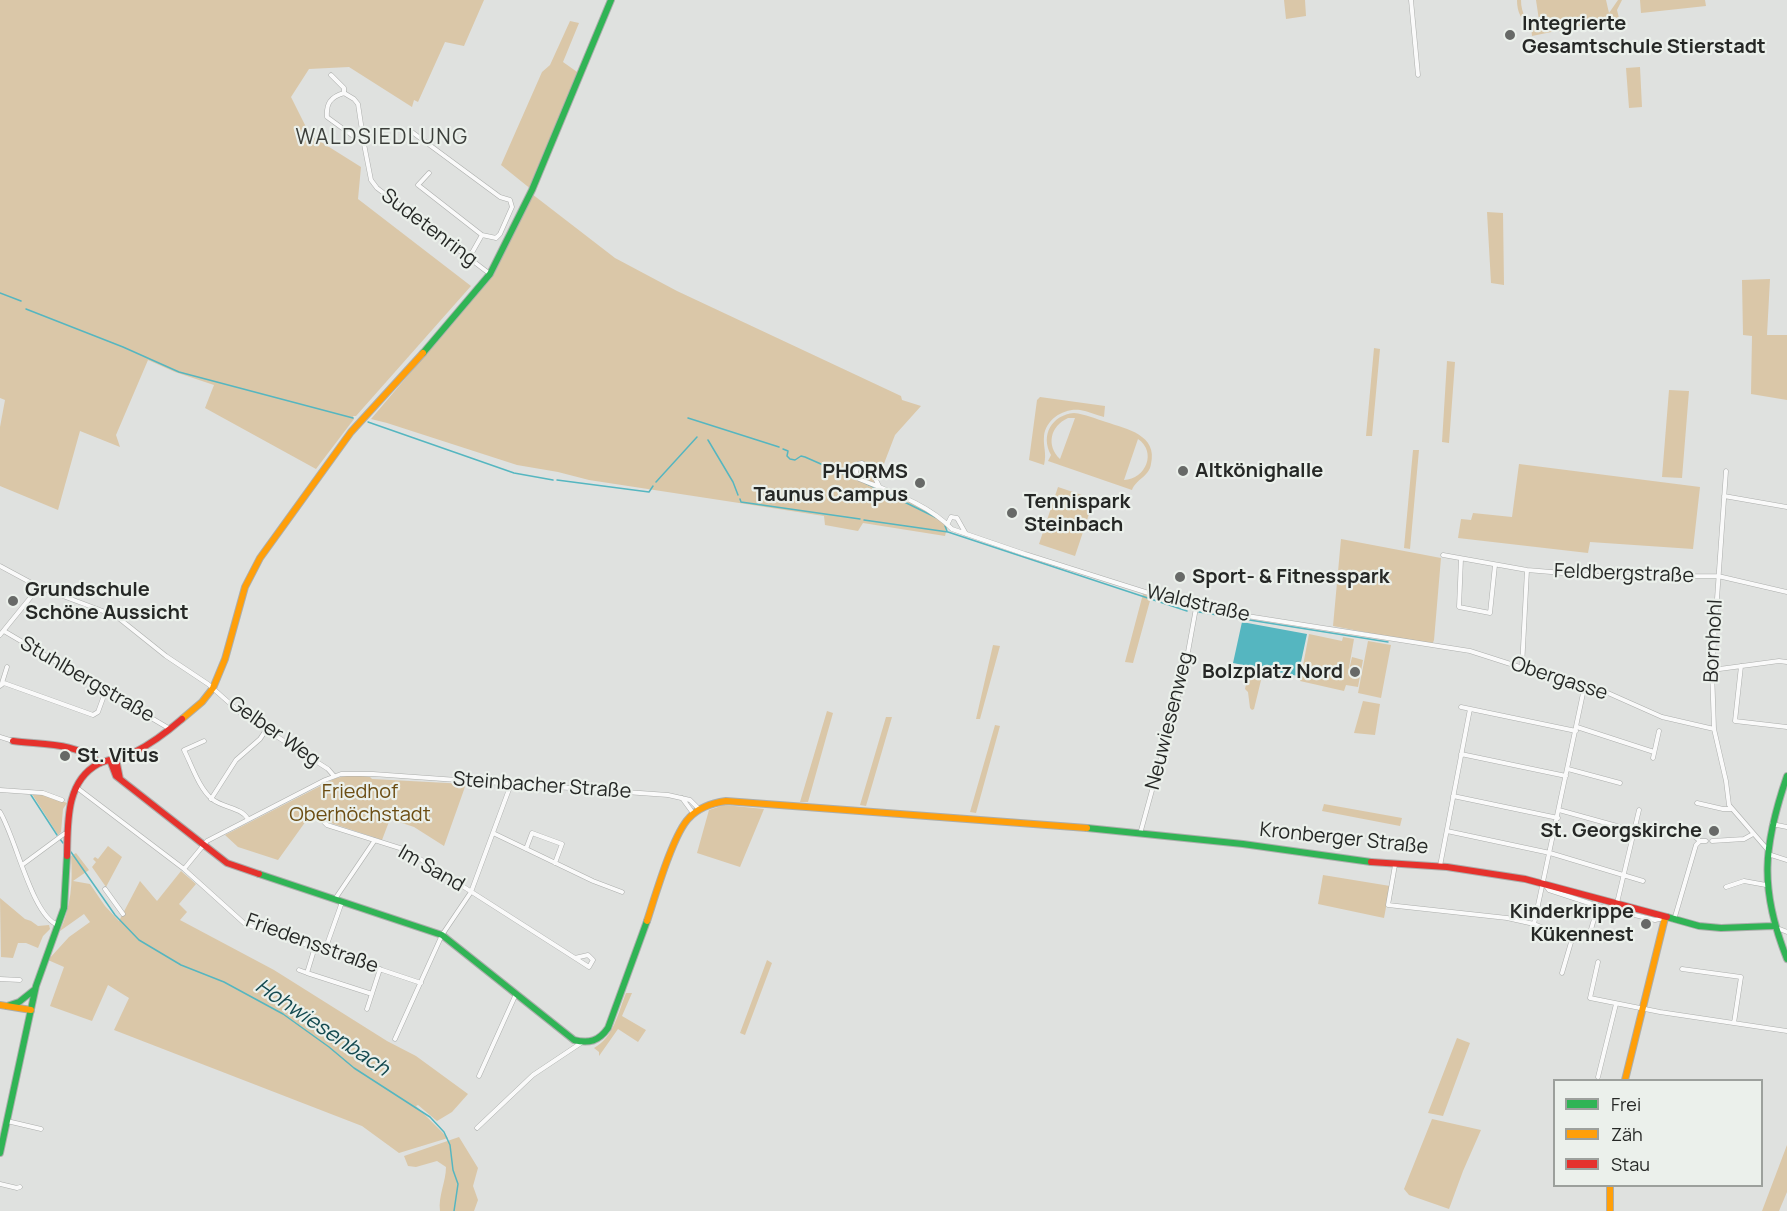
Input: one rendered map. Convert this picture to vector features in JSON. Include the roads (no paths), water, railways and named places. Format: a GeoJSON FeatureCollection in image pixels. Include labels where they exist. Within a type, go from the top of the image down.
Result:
{"type":"FeatureCollection","features":[{"type":"Feature","properties":{"kind":"street"},"geometry":{"type":"LineString","coordinates":[[0,1153],[36,986],[66,896],[61,836],[76,787],[87,771],[100,763],[141,749],[170,729],[197,707],[213,688],[225,659],[240,601],[260,558],[355,426],[452,320],[490,274],[532,190],[611,0]]}},
{"type":"Feature","properties":{"kind":"street"},"geometry":{"type":"LineString","coordinates":[[1411,0],[1418,75]]}},
{"type":"Feature","properties":{"kind":"street","name":"Sudetenring"},"geometry":{"type":"LineString","coordinates":[[331,75],[344,88],[344,93],[358,104],[371,180],[377,188],[490,274]]}},
{"type":"Feature","properties":{"kind":"street"},"geometry":{"type":"LineString","coordinates":[[344,93],[330,100],[327,117],[364,144]]}},
{"type":"Feature","properties":{"kind":"street"},"geometry":{"type":"LineString","coordinates":[[412,132],[500,197],[512,202],[500,234],[496,238],[482,235],[418,185],[429,173]]}},
{"type":"Feature","properties":{"kind":"street"},"geometry":{"type":"LineString","coordinates":[[469,258],[482,235]]}},
{"type":"Feature","properties":{"kind":"street","name":"Waldstraße"},"geometry":{"type":"LineString","coordinates":[[880,488],[869,466],[858,464],[856,470],[859,479],[923,508],[948,523],[952,529],[1196,608],[1435,647]]}},
{"type":"Feature","properties":{"kind":"street","name":"Bornhohl"},"geometry":{"type":"LineString","coordinates":[[1726,471],[1712,670],[1714,729],[1731,808],[1767,852]]}},
{"type":"Feature","properties":{"kind":"street"},"geometry":{"type":"LineString","coordinates":[[1724,496],[1787,507]]}},
{"type":"Feature","properties":{"kind":"street","name":"Waldstraße"},"geometry":{"type":"LineString","coordinates":[[948,523],[951,517],[957,518],[966,534]]}},
{"type":"Feature","properties":{"kind":"street","name":"Feldbergstraße"},"geometry":{"type":"LineString","coordinates":[[1443,555],[1527,570],[1615,577],[1718,576],[1787,592]]}},
{"type":"Feature","properties":{"kind":"street"},"geometry":{"type":"LineString","coordinates":[[1461,559],[1459,607],[1490,613],[1495,565]]}},
{"type":"Feature","properties":{"kind":"street","name":"Gelber Weg"},"geometry":{"type":"LineString","coordinates":[[0,566],[39,587],[116,616],[166,656],[213,688],[234,707],[328,769],[334,776]]}},
{"type":"Feature","properties":{"kind":"street"},"geometry":{"type":"LineString","coordinates":[[1522,667],[1527,570]]}},
{"type":"Feature","properties":{"kind":"street"},"geometry":{"type":"LineString","coordinates":[[0,635],[39,587]]}},
{"type":"Feature","properties":{"kind":"street","name":"Neuwiesenweg"},"geometry":{"type":"LineString","coordinates":[[1140,834],[1184,674],[1196,608]]}},
{"type":"Feature","properties":{"kind":"street","name":"Stuhlbergstraße"},"geometry":{"type":"LineString","coordinates":[[4,630],[170,729]]}},
{"type":"Feature","properties":{"kind":"street","name":"Obergasse"},"geometry":{"type":"LineString","coordinates":[[1435,647],[1470,651],[1551,677],[1585,684],[1656,715],[1714,729]]}},
{"type":"Feature","properties":{"kind":"street"},"geometry":{"type":"LineString","coordinates":[[1712,670],[1787,662]]}},
{"type":"Feature","properties":{"kind":"street"},"geometry":{"type":"LineString","coordinates":[[1741,666],[1735,721],[1787,727]]}},
{"type":"Feature","properties":{"kind":"street"},"geometry":{"type":"LineString","coordinates":[[7,667],[1,685],[93,715],[98,712],[106,690]]}},
{"type":"Feature","properties":{"kind":"street"},"geometry":{"type":"LineString","coordinates":[[1534,924],[1585,684]]}},
{"type":"Feature","properties":{"kind":"street"},"geometry":{"type":"LineString","coordinates":[[1461,707],[1577,729],[1654,752]]}},
{"type":"Feature","properties":{"kind":"street"},"geometry":{"type":"LineString","coordinates":[[1440,866],[1470,709]]}},
{"type":"Feature","properties":{"kind":"street"},"geometry":{"type":"LineString","coordinates":[[211,799],[236,760],[260,739],[266,730]]}},
{"type":"Feature","properties":{"kind":"street"},"geometry":{"type":"LineString","coordinates":[[1653,758],[1659,731]]}},
{"type":"Feature","properties":{"kind":"street"},"geometry":{"type":"LineString","coordinates":[[0,737],[70,749],[92,755],[100,763]]}},
{"type":"Feature","properties":{"kind":"street"},"geometry":{"type":"LineString","coordinates":[[204,741],[184,750],[205,791],[211,799],[241,812],[248,819]]}},
{"type":"Feature","properties":{"kind":"street"},"geometry":{"type":"LineString","coordinates":[[1461,754],[1566,776]]}},
{"type":"Feature","properties":{"kind":"street"},"geometry":{"type":"LineString","coordinates":[[113,759],[113,772],[227,863],[442,935],[574,1040],[581,1043],[594,1042],[604,1035],[608,1028],[677,836],[696,811]]}},
{"type":"Feature","properties":{"kind":"street"},"geometry":{"type":"LineString","coordinates":[[1568,769],[1620,783]]}},
{"type":"Feature","properties":{"kind":"street","name":"Steinbacher Straße"},"geometry":{"type":"LineString","coordinates":[[204,844],[334,776],[351,772],[668,795],[681,798],[696,811]]}},
{"type":"Feature","properties":{"kind":"street"},"geometry":{"type":"LineString","coordinates":[[1787,776],[1772,824],[1767,852],[1767,885],[1773,926],[1787,959]]}},
{"type":"Feature","properties":{"kind":"street"},"geometry":{"type":"LineString","coordinates":[[395,1040],[442,935],[471,892],[512,784]]}},
{"type":"Feature","properties":{"kind":"street","name":"Friedensstraße"},"geometry":{"type":"LineString","coordinates":[[76,787],[184,869],[245,924],[421,983]]}},
{"type":"Feature","properties":{"kind":"street"},"geometry":{"type":"LineString","coordinates":[[0,790],[43,793],[62,800]]}},
{"type":"Feature","properties":{"kind":"street"},"geometry":{"type":"LineString","coordinates":[[1453,796],[1558,818]]}},
{"type":"Feature","properties":{"kind":"street","name":"Kronberger Straße"},"geometry":{"type":"LineString","coordinates":[[696,811],[716,802],[737,801],[1002,820],[1243,844],[1326,858],[1395,865],[1440,866],[1525,879],[1665,918]]}},
{"type":"Feature","properties":{"kind":"street"},"geometry":{"type":"LineString","coordinates":[[1697,803],[1723,809],[1731,808]]}},
{"type":"Feature","properties":{"kind":"street"},"geometry":{"type":"LineString","coordinates":[[1559,810],[1635,831]]}},
{"type":"Feature","properties":{"kind":"street"},"geometry":{"type":"LineString","coordinates":[[1617,903],[1640,810]]}},
{"type":"Feature","properties":{"kind":"street"},"geometry":{"type":"LineString","coordinates":[[0,812],[11,833],[26,880],[48,920],[58,925]]}},
{"type":"Feature","properties":{"kind":"street","name":"Im Sand"},"geometry":{"type":"LineString","coordinates":[[322,821],[327,825],[406,850],[575,958]]}},
{"type":"Feature","properties":{"kind":"street"},"geometry":{"type":"LineString","coordinates":[[1772,824],[1787,827]]}},
{"type":"Feature","properties":{"kind":"street"},"geometry":{"type":"LineString","coordinates":[[1447,831],[1550,853],[1643,881]]}},
{"type":"Feature","properties":{"kind":"street"},"geometry":{"type":"LineString","coordinates":[[493,833],[622,892]]}},
{"type":"Feature","properties":{"kind":"street"},"geometry":{"type":"LineString","coordinates":[[526,849],[532,833],[562,844],[555,863]]}},
{"type":"Feature","properties":{"kind":"street"},"geometry":{"type":"LineString","coordinates":[[1712,841],[1744,839],[1753,834]]}},
{"type":"Feature","properties":{"kind":"street"},"geometry":{"type":"LineString","coordinates":[[1693,835],[1700,841],[1706,841]]}},
{"type":"Feature","properties":{"kind":"street"},"geometry":{"type":"LineString","coordinates":[[22,865],[61,836]]}},
{"type":"Feature","properties":{"kind":"street"},"geometry":{"type":"LineString","coordinates":[[325,950],[338,900],[375,840]]}},
{"type":"Feature","properties":{"kind":"street"},"geometry":{"type":"LineString","coordinates":[[1674,921],[1696,845],[1700,841]]}},
{"type":"Feature","properties":{"kind":"street"},"geometry":{"type":"LineString","coordinates":[[184,869],[204,844]]}},
{"type":"Feature","properties":{"kind":"street"},"geometry":{"type":"LineString","coordinates":[[1767,852],[1787,860]]}},
{"type":"Feature","properties":{"kind":"street"},"geometry":{"type":"LineString","coordinates":[[1395,865],[1388,905],[1494,916],[1534,924],[1572,939],[1562,974]]}},
{"type":"Feature","properties":{"kind":"street"},"geometry":{"type":"LineString","coordinates":[[1726,887],[1744,881],[1767,885]]}},
{"type":"Feature","properties":{"kind":"street","name":"Kronberger Straße"},"geometry":{"type":"LineString","coordinates":[[1543,884],[1549,890],[1598,906],[1655,920],[1665,918]]}},
{"type":"Feature","properties":{"kind":"street"},"geometry":{"type":"LineString","coordinates":[[105,890],[123,914]]}},
{"type":"Feature","properties":{"kind":"street"},"geometry":{"type":"LineString","coordinates":[[1589,936],[1598,906]]}},
{"type":"Feature","properties":{"kind":"street"},"geometry":{"type":"LineString","coordinates":[[1625,1079],[1665,918],[1699,926],[1721,928],[1773,926],[1787,932]]}},
{"type":"Feature","properties":{"kind":"street"},"geometry":{"type":"LineString","coordinates":[[307,973],[315,947]]}},
{"type":"Feature","properties":{"kind":"street"},"geometry":{"type":"LineString","coordinates":[[1598,963],[1590,998],[1642,1012],[1787,1030]]}},
{"type":"Feature","properties":{"kind":"street"},"geometry":{"type":"LineString","coordinates":[[367,1009],[380,969]]}},
{"type":"Feature","properties":{"kind":"street"},"geometry":{"type":"LineString","coordinates":[[1682,969],[1741,977],[1734,1023]]}},
{"type":"Feature","properties":{"kind":"street"},"geometry":{"type":"LineString","coordinates":[[299,970],[372,994]]}},
{"type":"Feature","properties":{"kind":"street"},"geometry":{"type":"LineString","coordinates":[[0,979],[20,980]]}},
{"type":"Feature","properties":{"kind":"street"},"geometry":{"type":"LineString","coordinates":[[6,1005],[26,998],[36,986]]}},
{"type":"Feature","properties":{"kind":"street"},"geometry":{"type":"LineString","coordinates":[[479,1076],[516,994]]}},
{"type":"Feature","properties":{"kind":"street"},"geometry":{"type":"LineString","coordinates":[[1598,1077],[1616,1004]]}},
{"type":"Feature","properties":{"kind":"street"},"geometry":{"type":"LineString","coordinates":[[6,1005],[26,1005],[31,1010]]}},
{"type":"Feature","properties":{"kind":"street"},"geometry":{"type":"LineString","coordinates":[[6,1005],[21,1010],[31,1010]]}},
{"type":"Feature","properties":{"kind":"street"},"geometry":{"type":"LineString","coordinates":[[21,1010],[29,1022]]}},
{"type":"Feature","properties":{"kind":"street"},"geometry":{"type":"LineString","coordinates":[[477,1128],[533,1074],[581,1043]]}},
{"type":"Feature","properties":{"kind":"street"},"geometry":{"type":"LineString","coordinates":[[7,1121],[41,1130]]}},
{"type":"Feature","properties":{"kind":"street"},"geometry":{"type":"LineString","coordinates":[[0,1185],[20,1187]]}},
{"type":"Feature","properties":{"kind":"street"},"geometry":{"type":"LineString","coordinates":[[1610,1187],[1610,1211]]}},
{"type":"Feature","properties":{"kind":"water"},"geometry":{"type":"Polygon","coordinates":[[[1242,622],[1307,634],[1298,676],[1233,663],[1242,622]]]}},
{"type":"Feature","properties":{"kind":"waterway"},"geometry":{"type":"LineString","coordinates":[[0,293],[21,301]]}},
{"type":"Feature","properties":{"kind":"waterway"},"geometry":{"type":"LineString","coordinates":[[26,309],[179,372],[353,418]]}},
{"type":"Feature","properties":{"kind":"waterway"},"geometry":{"type":"LineString","coordinates":[[688,418],[779,447]]}},
{"type":"Feature","properties":{"kind":"waterway"},"geometry":{"type":"LineString","coordinates":[[368,422],[514,473],[553,480]]}},
{"type":"Feature","properties":{"kind":"waterway"},"geometry":{"type":"LineString","coordinates":[[656,482],[697,437]]}},
{"type":"Feature","properties":{"kind":"waterway"},"geometry":{"type":"LineString","coordinates":[[708,440],[733,482],[738,495]]}},
{"type":"Feature","properties":{"kind":"waterway"},"geometry":{"type":"LineString","coordinates":[[783,449],[788,451],[787,456],[790,459],[805,457],[855,479]]}},
{"type":"Feature","properties":{"kind":"waterway"},"geometry":{"type":"LineString","coordinates":[[557,480],[649,492],[653,486]]}},
{"type":"Feature","properties":{"kind":"waterway"},"geometry":{"type":"LineString","coordinates":[[865,483],[880,490]]}},
{"type":"Feature","properties":{"kind":"waterway"},"geometry":{"type":"LineString","coordinates":[[884,492],[937,518]]}},
{"type":"Feature","properties":{"kind":"waterway"},"geometry":{"type":"LineString","coordinates":[[740,499],[741,502],[860,519]]}},
{"type":"Feature","properties":{"kind":"waterway"},"geometry":{"type":"LineString","coordinates":[[864,520],[948,532],[1187,611]]}},
{"type":"Feature","properties":{"kind":"waterway"},"geometry":{"type":"LineString","coordinates":[[945,526],[947,531]]}},
{"type":"Feature","properties":{"kind":"waterway"},"geometry":{"type":"LineString","coordinates":[[1199,612],[1388,642]]}},
{"type":"Feature","properties":{"kind":"waterway","name":"Hohwiesenbach"},"geometry":{"type":"LineString","coordinates":[[31,795],[57,835]]}},
{"type":"Feature","properties":{"kind":"waterway","name":"Hohwiesenbach"},"geometry":{"type":"LineString","coordinates":[[60,839],[63,843]]}},
{"type":"Feature","properties":{"kind":"waterway","name":"Hohwiesenbach"},"geometry":{"type":"LineString","coordinates":[[71,852],[115,915],[139,940],[181,965],[224,982],[283,1014],[354,1068],[430,1117],[444,1132],[450,1145],[453,1170],[458,1184],[454,1211]]}},
{"type":"Feature","properties":{"kind":"place","name":"Integrierte Gesamtschule Stierstadt"},"geometry":{"type":"Point","coordinates":[1510,35]}},
{"type":"Feature","properties":{"kind":"place","name":"Altkönighalle"},"geometry":{"type":"Point","coordinates":[1183,471]}},
{"type":"Feature","properties":{"kind":"place","name":"PHORMS Taunus Campus"},"geometry":{"type":"Point","coordinates":[920,483]}},
{"type":"Feature","properties":{"kind":"place","name":"Tennispark Steinbach"},"geometry":{"type":"Point","coordinates":[1012,513]}},
{"type":"Feature","properties":{"kind":"place","name":"Sport- & Fitnesspark"},"geometry":{"type":"Point","coordinates":[1180,577]}},
{"type":"Feature","properties":{"kind":"place","name":"Grundschule Schöne Aussicht"},"geometry":{"type":"Point","coordinates":[13,601]}},
{"type":"Feature","properties":{"kind":"place","name":"Bolzplatz Nord"},"geometry":{"type":"Point","coordinates":[1355,672]}},
{"type":"Feature","properties":{"kind":"place","name":"St. Vitus"},"geometry":{"type":"Point","coordinates":[65,756]}},
{"type":"Feature","properties":{"kind":"place","name":"St. Georgskirche"},"geometry":{"type":"Point","coordinates":[1714,831]}},
{"type":"Feature","properties":{"kind":"place","name":"Kinderkrippe Kükennest"},"geometry":{"type":"Point","coordinates":[1646,924]}},
{"type":"Feature","properties":{"kind":"district","name":"WALDSIEDLUNG"},"geometry":{"type":"Point","coordinates":[382,138]}},
{"type":"Feature","properties":{"kind":"park label","name":"Friedhof Oberhöchstadt"},"geometry":{"type":"Point","coordinates":[360,804]}}]}
